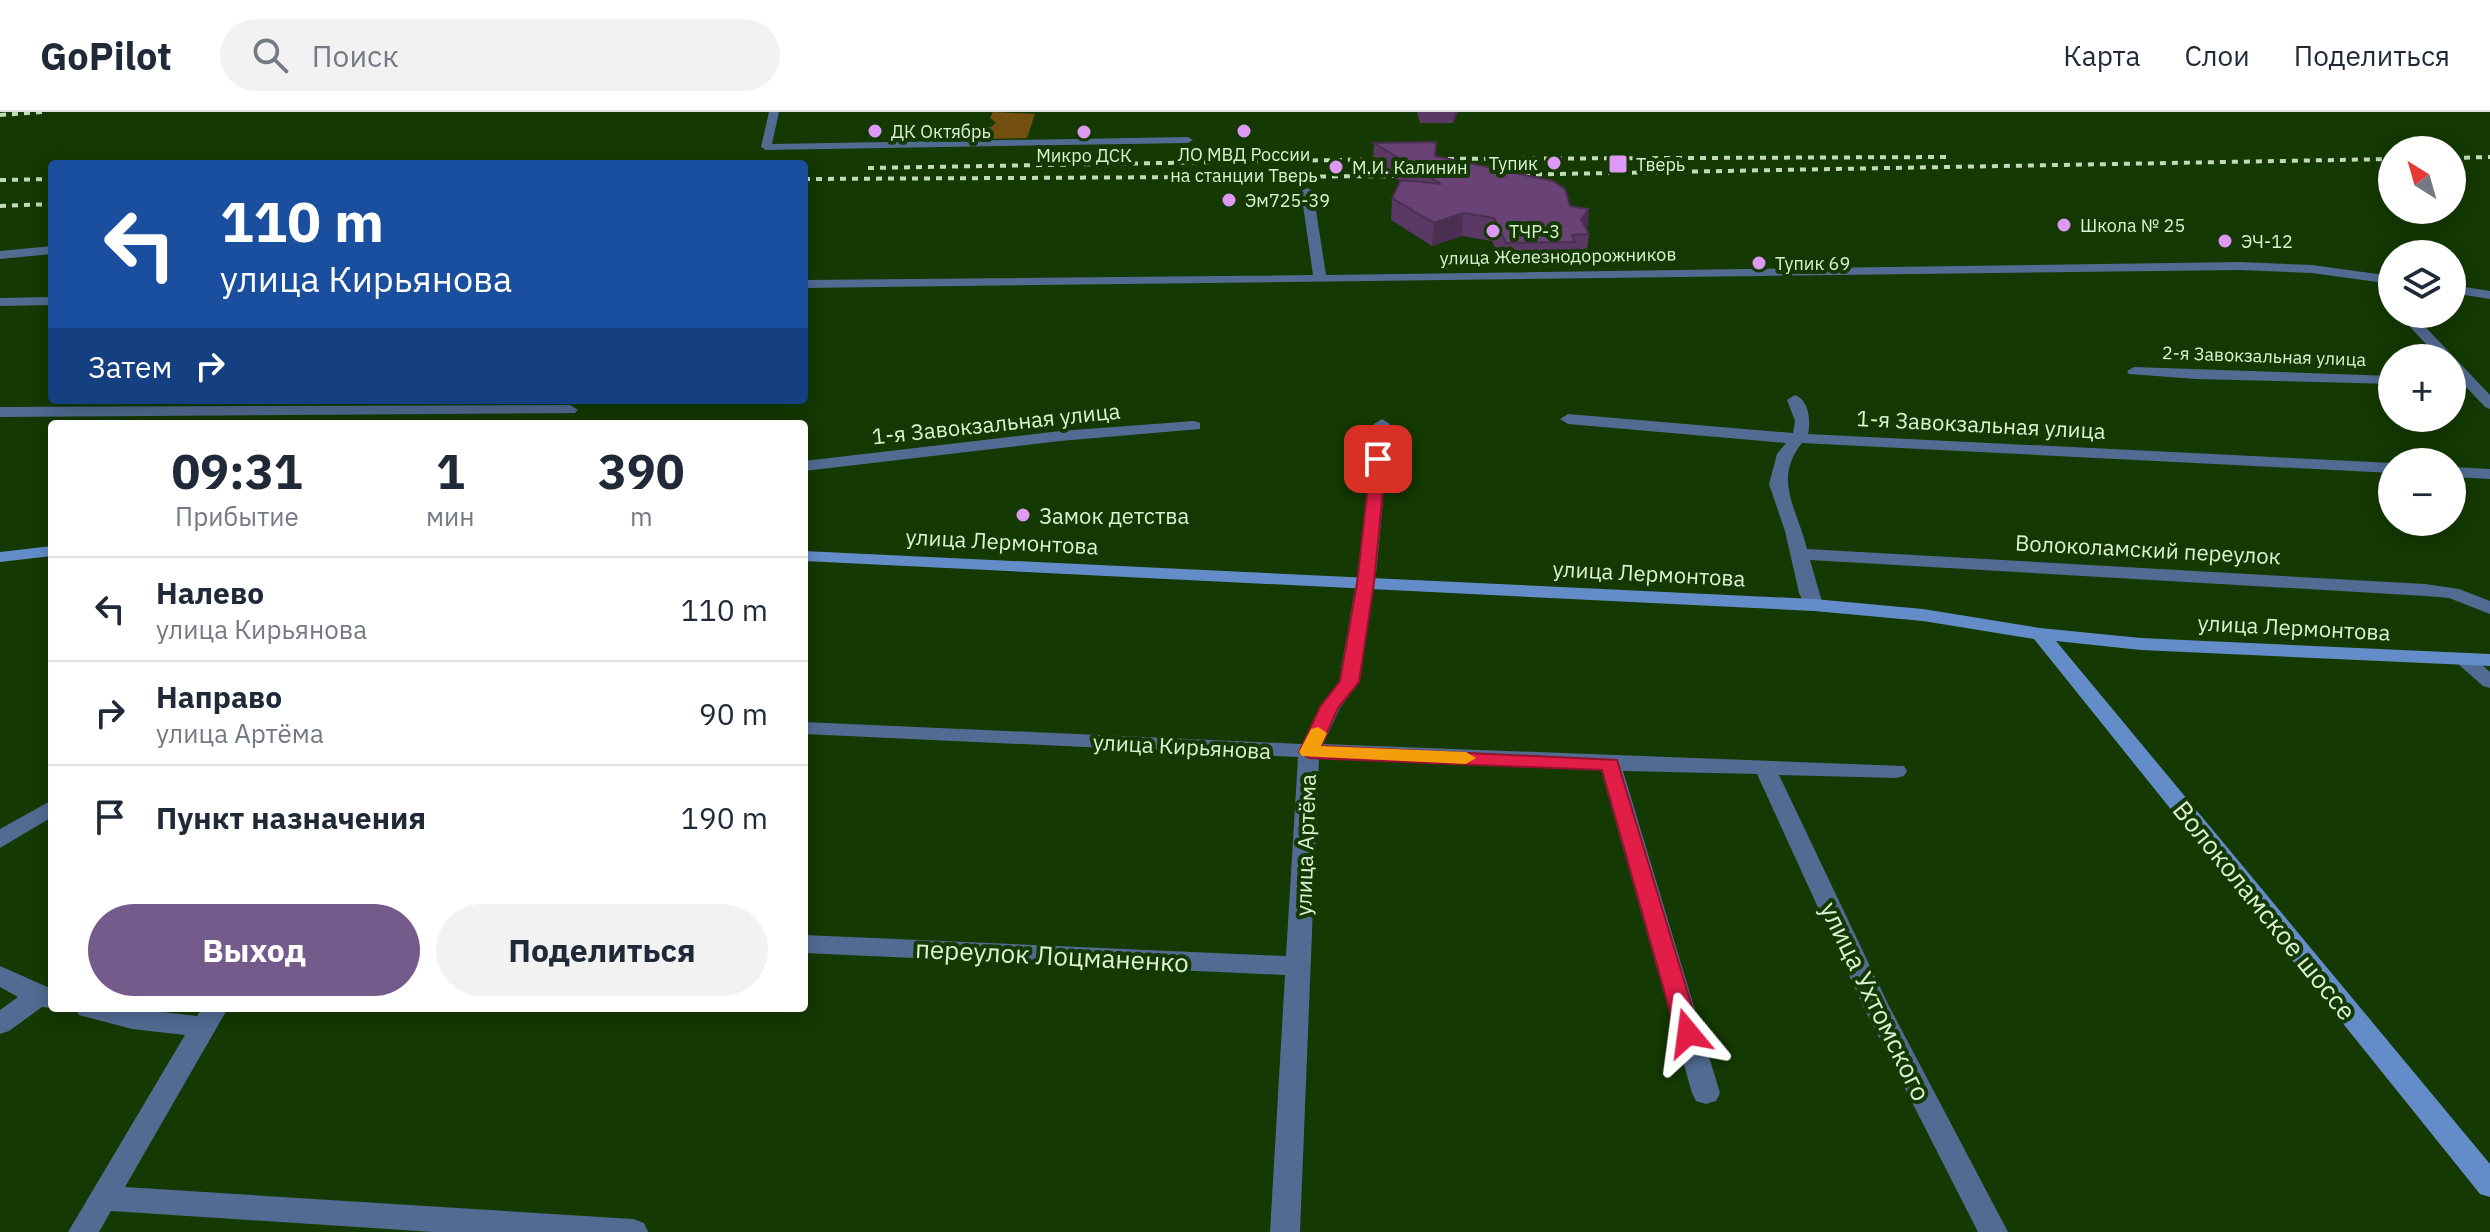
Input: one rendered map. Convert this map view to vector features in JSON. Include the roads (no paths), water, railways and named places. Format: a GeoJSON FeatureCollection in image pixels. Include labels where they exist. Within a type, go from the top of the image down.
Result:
{"type":"FeatureCollection","features":[{"type":"Feature","properties":{"kind":"main road"},"geometry":{"type":"LineString","coordinates":[[0,557],[48,551]]}},
{"type":"Feature","properties":{"kind":"main road","name":"улица Лермонтова"},"geometry":{"type":"LineString","coordinates":[[808,556],[1814,605],[1923,615],[2040,634],[2141,644],[2490,660]]}},
{"type":"Feature","properties":{"kind":"main road","name":"Волоколамское шоссе"},"geometry":{"type":"LineString","coordinates":[[2040,634],[2490,1185]]}},
{"type":"Feature","properties":{"kind":"street"},"geometry":{"type":"LineString","coordinates":[[774,112],[766,147],[1188,140]]}},
{"type":"Feature","properties":{"kind":"street"},"geometry":{"type":"LineString","coordinates":[[1307,191],[1320,279]]}},
{"type":"Feature","properties":{"kind":"street"},"geometry":{"type":"LineString","coordinates":[[0,255],[48,250]]}},
{"type":"Feature","properties":{"kind":"street","name":"улица Железнодорожников"},"geometry":{"type":"LineString","coordinates":[[808,284],[1006,284],[1994,267],[2240,266],[2312,269],[2378,278]]}},
{"type":"Feature","properties":{"kind":"street"},"geometry":{"type":"LineString","coordinates":[[2466,291],[2490,295]]}},
{"type":"Feature","properties":{"kind":"street"},"geometry":{"type":"LineString","coordinates":[[0,302],[48,301]]}},
{"type":"Feature","properties":{"kind":"street"},"geometry":{"type":"LineString","coordinates":[[2418,328],[2434,344]]}},
{"type":"Feature","properties":{"kind":"street","name":"2-я Завокзальная улица"},"geometry":{"type":"LineString","coordinates":[[2134,371],[2378,380]]}},
{"type":"Feature","properties":{"kind":"street"},"geometry":{"type":"LineString","coordinates":[[2466,378],[2490,404]]}},
{"type":"Feature","properties":{"kind":"street"},"geometry":{"type":"LineString","coordinates":[[1795,400],[1803,421],[1800,436],[1785,454],[1777,484],[1814,605]]}},
{"type":"Feature","properties":{"kind":"street"},"geometry":{"type":"LineString","coordinates":[[0,412],[569,412]]}},
{"type":"Feature","properties":{"kind":"street","name":"1-я Завокзальная улица"},"geometry":{"type":"LineString","coordinates":[[1568,419],[1771,437],[1800,436],[2378,467]]}},
{"type":"Feature","properties":{"kind":"street","name":"улица Артёма"},"geometry":{"type":"LineString","coordinates":[[1285,1232],[1309,752],[1330,707],[1349,682],[1366,583],[1382,424]]}},
{"type":"Feature","properties":{"kind":"street","name":"1-я Завокзальная улица"},"geometry":{"type":"LineString","coordinates":[[808,466],[1060,436],[1194,426]]}},
{"type":"Feature","properties":{"kind":"street"},"geometry":{"type":"LineString","coordinates":[[2466,473],[2490,474]]}},
{"type":"Feature","properties":{"kind":"street","name":"Волоколамский переулок"},"geometry":{"type":"LineString","coordinates":[[1799,554],[2425,590],[2452,593],[2490,608]]}},
{"type":"Feature","properties":{"kind":"street"},"geometry":{"type":"LineString","coordinates":[[2465,660],[2490,682]]}},
{"type":"Feature","properties":{"kind":"street","name":"улица Кирьянова"},"geometry":{"type":"LineString","coordinates":[[808,728],[1610,764],[1896,771]]}},
{"type":"Feature","properties":{"kind":"street"},"geometry":{"type":"LineString","coordinates":[[1610,764],[1706,1093]]}},
{"type":"Feature","properties":{"kind":"street","name":"улица Ухтомского"},"geometry":{"type":"LineString","coordinates":[[1764,767],[1876,1006],[1993,1232]]}},
{"type":"Feature","properties":{"kind":"street"},"geometry":{"type":"LineString","coordinates":[[0,840],[48,810]]}},
{"type":"Feature","properties":{"kind":"street","name":"переулок Лоцманенко"},"geometry":{"type":"LineString","coordinates":[[808,944],[1300,966]]}},
{"type":"Feature","properties":{"kind":"street"},"geometry":{"type":"LineString","coordinates":[[0,975],[45,998]]}},
{"type":"Feature","properties":{"kind":"street"},"geometry":{"type":"LineString","coordinates":[[0,1024],[45,998]]}},
{"type":"Feature","properties":{"kind":"street"},"geometry":{"type":"LineString","coordinates":[[104,1012],[132,1019],[209,1017]]}},
{"type":"Feature","properties":{"kind":"street"},"geometry":{"type":"LineString","coordinates":[[83,1232],[209,1017]]}},
{"type":"Feature","properties":{"kind":"street"},"geometry":{"type":"LineString","coordinates":[[104,1198],[633,1232]]}},
{"type":"Feature","properties":{"kind":"railway"},"geometry":{"type":"LineString","coordinates":[[0,115],[42,112]]}},
{"type":"Feature","properties":{"kind":"railway"},"geometry":{"type":"LineString","coordinates":[[1424,159],[1952,157]]}},
{"type":"Feature","properties":{"kind":"railway"},"geometry":{"type":"LineString","coordinates":[[2466,158],[2490,157]]}},
{"type":"Feature","properties":{"kind":"railway"},"geometry":{"type":"LineString","coordinates":[[868,168],[1396,159]]}},
{"type":"Feature","properties":{"kind":"railway"},"geometry":{"type":"LineString","coordinates":[[1500,175],[2378,159]]}},
{"type":"Feature","properties":{"kind":"railway"},"geometry":{"type":"LineString","coordinates":[[808,179],[1412,176]]}},
{"type":"Feature","properties":{"kind":"railway"},"geometry":{"type":"LineString","coordinates":[[0,180],[48,179]]}},
{"type":"Feature","properties":{"kind":"railway"},"geometry":{"type":"LineString","coordinates":[[0,206],[48,204]]}},
{"type":"Feature","properties":{"kind":"place","name":"ДК Октябрь"},"geometry":{"type":"Point","coordinates":[875,131]}},
{"type":"Feature","properties":{"kind":"place","name":"ЛО МВД России на станции Тверь"},"geometry":{"type":"Point","coordinates":[1244,131]}},
{"type":"Feature","properties":{"kind":"place","name":"Микро ДСК"},"geometry":{"type":"Point","coordinates":[1084,132]}},
{"type":"Feature","properties":{"kind":"place","name":"Тупик"},"geometry":{"type":"Point","coordinates":[1554,163]}},
{"type":"Feature","properties":{"kind":"place","name":"Тверь"},"geometry":{"type":"Point","coordinates":[1618,164]}},
{"type":"Feature","properties":{"kind":"place","name":"М.И. Калинин"},"geometry":{"type":"Point","coordinates":[1336,167]}},
{"type":"Feature","properties":{"kind":"place","name":"Эм725-39"},"geometry":{"type":"Point","coordinates":[1229,200]}},
{"type":"Feature","properties":{"kind":"place","name":"Школа № 25"},"geometry":{"type":"Point","coordinates":[2064,225]}},
{"type":"Feature","properties":{"kind":"place","name":"ТЧР-3"},"geometry":{"type":"Point","coordinates":[1493,231]}},
{"type":"Feature","properties":{"kind":"place","name":"ЭЧ-12"},"geometry":{"type":"Point","coordinates":[2225,241]}},
{"type":"Feature","properties":{"kind":"place","name":"Тупик 69"},"geometry":{"type":"Point","coordinates":[1759,263]}},
{"type":"Feature","properties":{"kind":"place","name":"Замок детства"},"geometry":{"type":"Point","coordinates":[1023,515]}}]}
